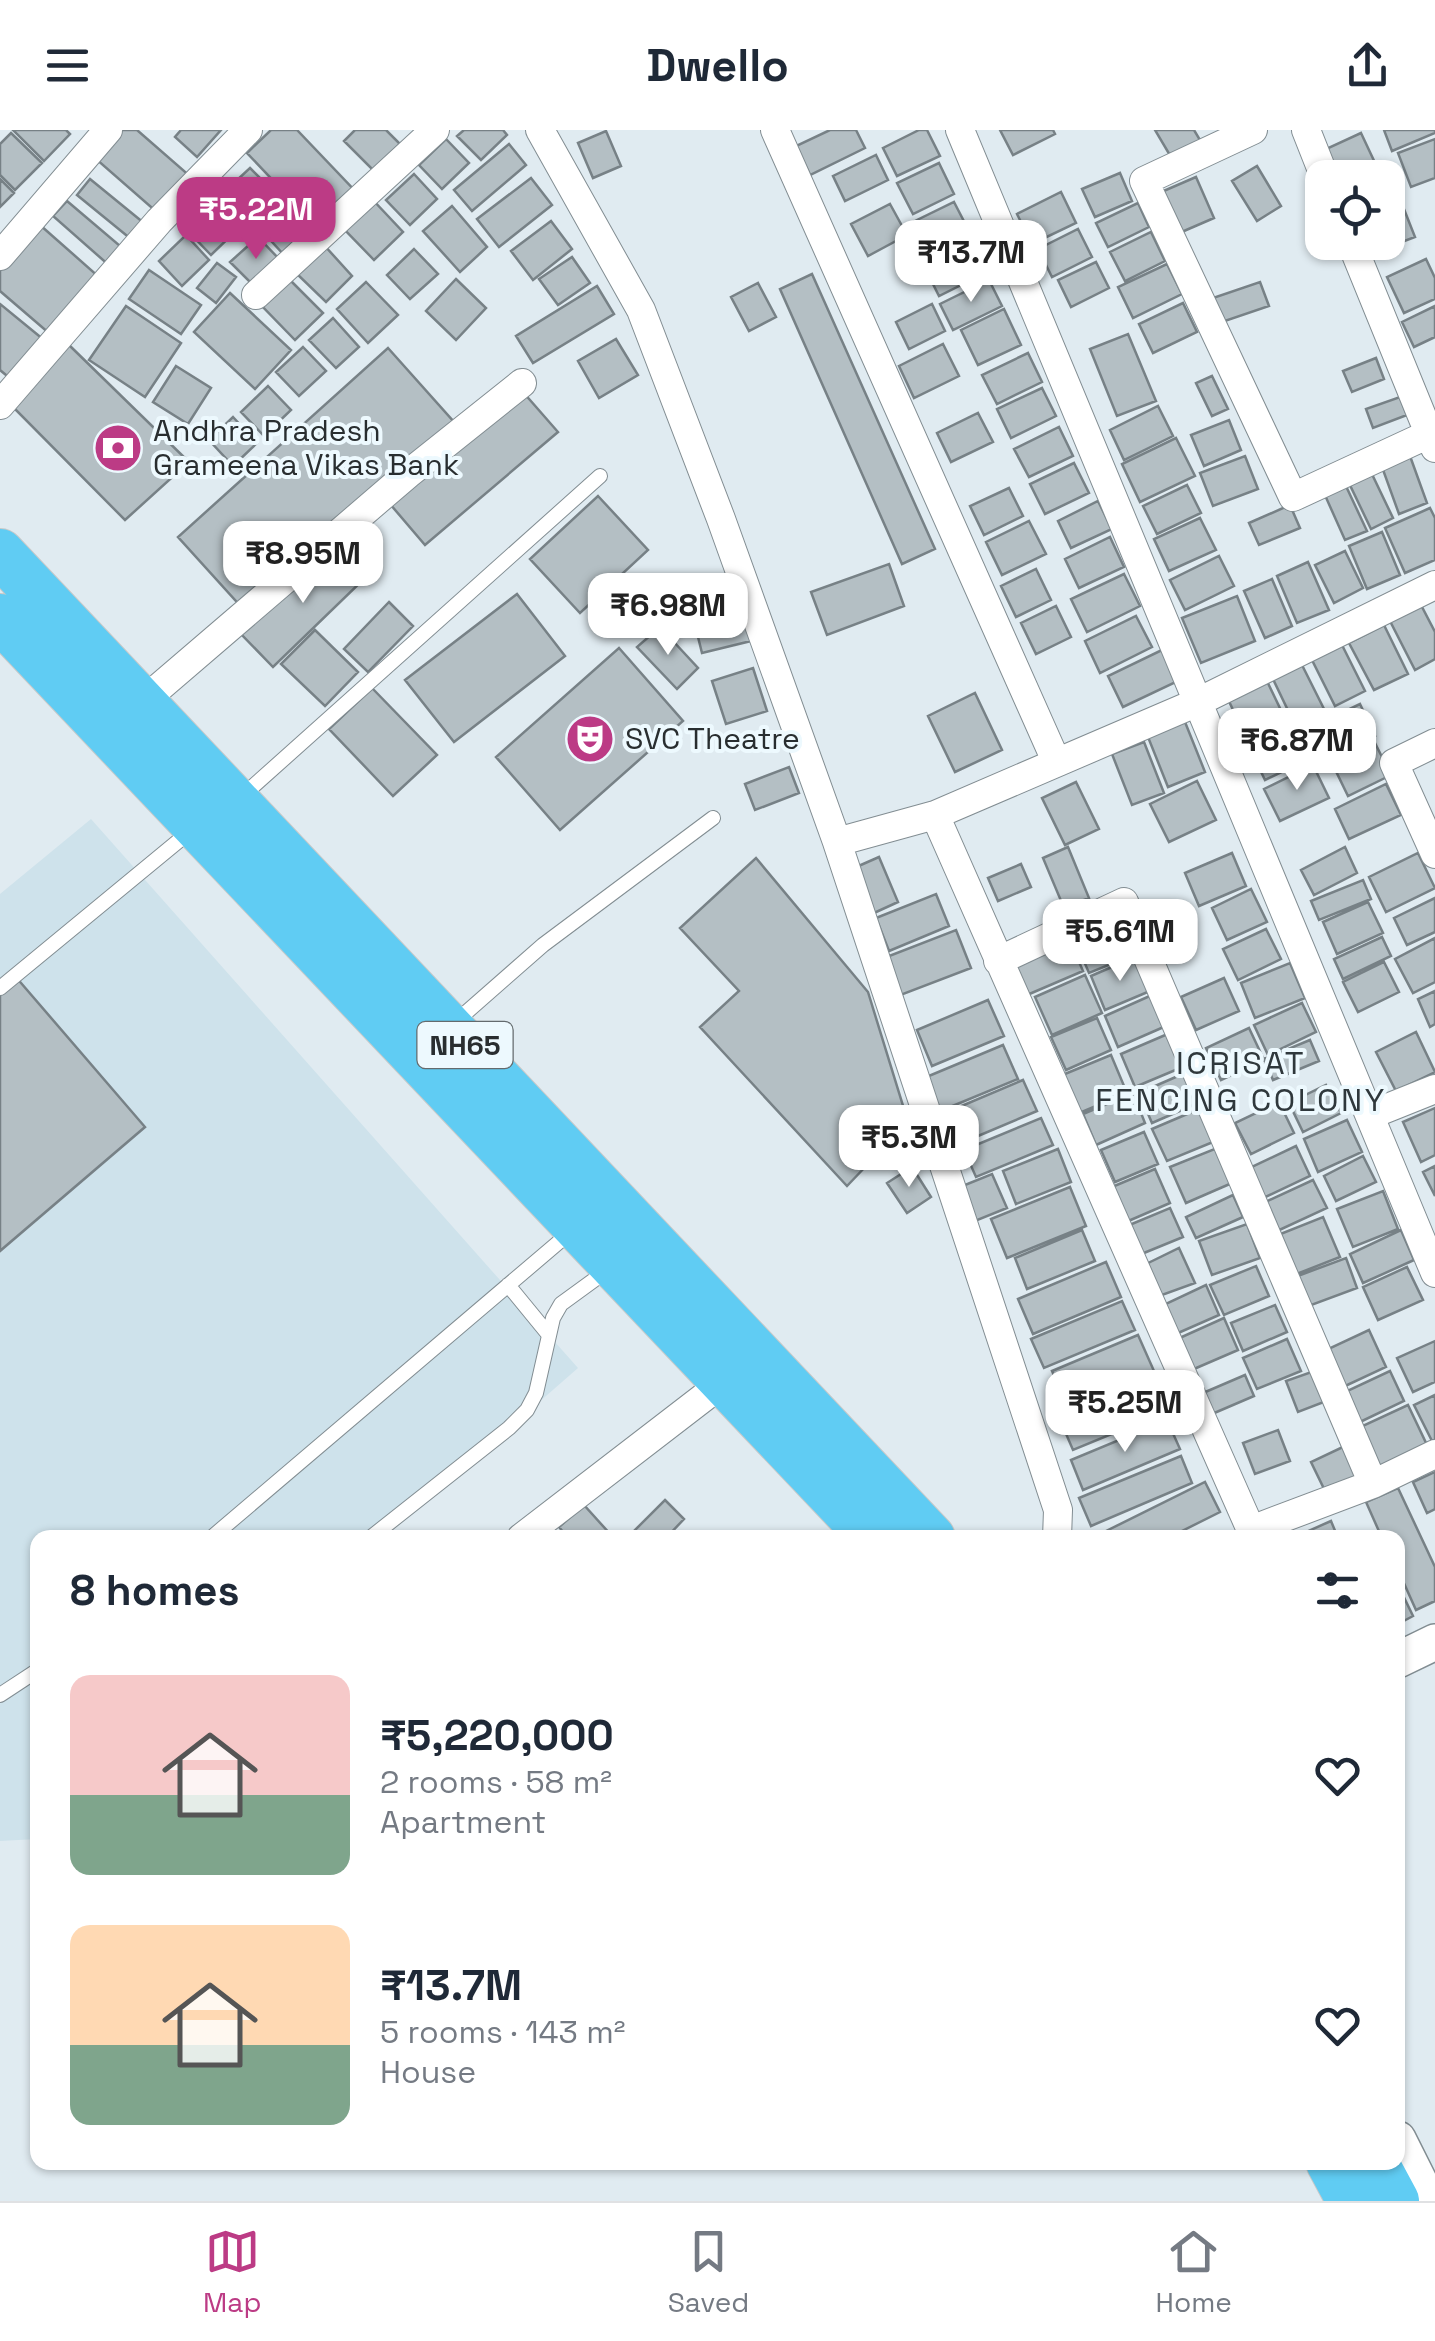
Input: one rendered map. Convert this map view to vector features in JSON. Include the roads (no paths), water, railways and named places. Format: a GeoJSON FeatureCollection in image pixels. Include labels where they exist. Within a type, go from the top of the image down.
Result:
{"type":"FeatureCollection","features":[{"type":"Feature","properties":{"kind":"highway","name":"NH65"},"geometry":{"type":"LineString","coordinates":[[0,553],[141,702],[217,814],[490,1102],[923,1530]]}},
{"type":"Feature","properties":{"kind":"highway","name":"NH65"},"geometry":{"type":"LineString","coordinates":[[0,618],[449,1028],[490,1102],[578,1226],[865,1530]]}},
{"type":"Feature","properties":{"kind":"highway"},"geometry":{"type":"LineString","coordinates":[[1334,2170],[1351,2201]]}},
{"type":"Feature","properties":{"kind":"highway"},"geometry":{"type":"LineString","coordinates":[[1378,2170],[1395,2201]]}},
{"type":"Feature","properties":{"kind":"street"},"geometry":{"type":"LineString","coordinates":[[0,256],[108,130]]}},
{"type":"Feature","properties":{"kind":"street"},"geometry":{"type":"LineString","coordinates":[[0,405],[159,221],[248,130]]}},
{"type":"Feature","properties":{"kind":"street"},"geometry":{"type":"LineString","coordinates":[[256,296],[435,130]]}},
{"type":"Feature","properties":{"kind":"street"},"geometry":{"type":"LineString","coordinates":[[540,130],[641,310],[721,519],[836,842],[1058,1510],[1057,1530]]}},
{"type":"Feature","properties":{"kind":"street"},"geometry":{"type":"LineString","coordinates":[[775,130],[1056,761]]}},
{"type":"Feature","properties":{"kind":"street"},"geometry":{"type":"LineString","coordinates":[[960,130],[1435,1273]]}},
{"type":"Feature","properties":{"kind":"street"},"geometry":{"type":"LineString","coordinates":[[1253,130],[1144,181],[1292,497],[1432,441],[1358,260]]}},
{"type":"Feature","properties":{"kind":"street"},"geometry":{"type":"LineString","coordinates":[[1306,130],[1318,160]]}},
{"type":"Feature","properties":{"kind":"street"},"geometry":{"type":"LineString","coordinates":[[141,702],[522,382]]}},
{"type":"Feature","properties":{"kind":"street"},"geometry":{"type":"LineString","coordinates":[[836,842],[935,815],[1198,702],[1435,585]]}},
{"type":"Feature","properties":{"kind":"street"},"geometry":{"type":"LineString","coordinates":[[1435,742],[1394,762],[1435,854]]}},
{"type":"Feature","properties":{"kind":"street"},"geometry":{"type":"LineString","coordinates":[[935,815],[1251,1530],[1373,1484],[1435,1454]]}},
{"type":"Feature","properties":{"kind":"street"},"geometry":{"type":"LineString","coordinates":[[998,961],[1124,902],[1373,1484]]}},
{"type":"Feature","properties":{"kind":"street"},"geometry":{"type":"LineString","coordinates":[[1370,1115],[1435,1089]]}},
{"type":"Feature","properties":{"kind":"street"},"geometry":{"type":"LineString","coordinates":[[541,1530],[725,1381]]}},
{"type":"Feature","properties":{"kind":"street"},"geometry":{"type":"LineString","coordinates":[[1405,1657],[1435,1642]]}},
{"type":"Feature","properties":{"kind":"street"},"geometry":{"type":"LineString","coordinates":[[1405,2152],[1430,2201]]}},
{"type":"Feature","properties":{"kind":"lane"},"geometry":{"type":"LineString","coordinates":[[0,988],[217,814],[600,476]]}},
{"type":"Feature","properties":{"kind":"lane"},"geometry":{"type":"LineString","coordinates":[[449,1028],[543,944],[713,818]]}},
{"type":"Feature","properties":{"kind":"lane"},"geometry":{"type":"LineString","coordinates":[[220,1530],[578,1226]]}},
{"type":"Feature","properties":{"kind":"lane"},"geometry":{"type":"LineString","coordinates":[[380,1530],[527,1410],[544,1366],[553,1318],[562,1304],[614,1266]]}},
{"type":"Feature","properties":{"kind":"lane"},"geometry":{"type":"LineString","coordinates":[[508,1286],[549,1335]]}},
{"type":"Feature","properties":{"kind":"lane"},"geometry":{"type":"LineString","coordinates":[[0,1695],[30,1675]]}},
{"type":"Feature","properties":{"kind":"place","name":"Andhra Pradesh Grameena Vikas Bank"},"geometry":{"type":"Point","coordinates":[118,448]}},
{"type":"Feature","properties":{"kind":"place","name":"SVC Theatre"},"geometry":{"type":"Point","coordinates":[590,739]}},
{"type":"Feature","properties":{"kind":"district","name":"ICRISAT FENCING COLONY"},"geometry":{"type":"Point","coordinates":[1241,1082]}}]}
